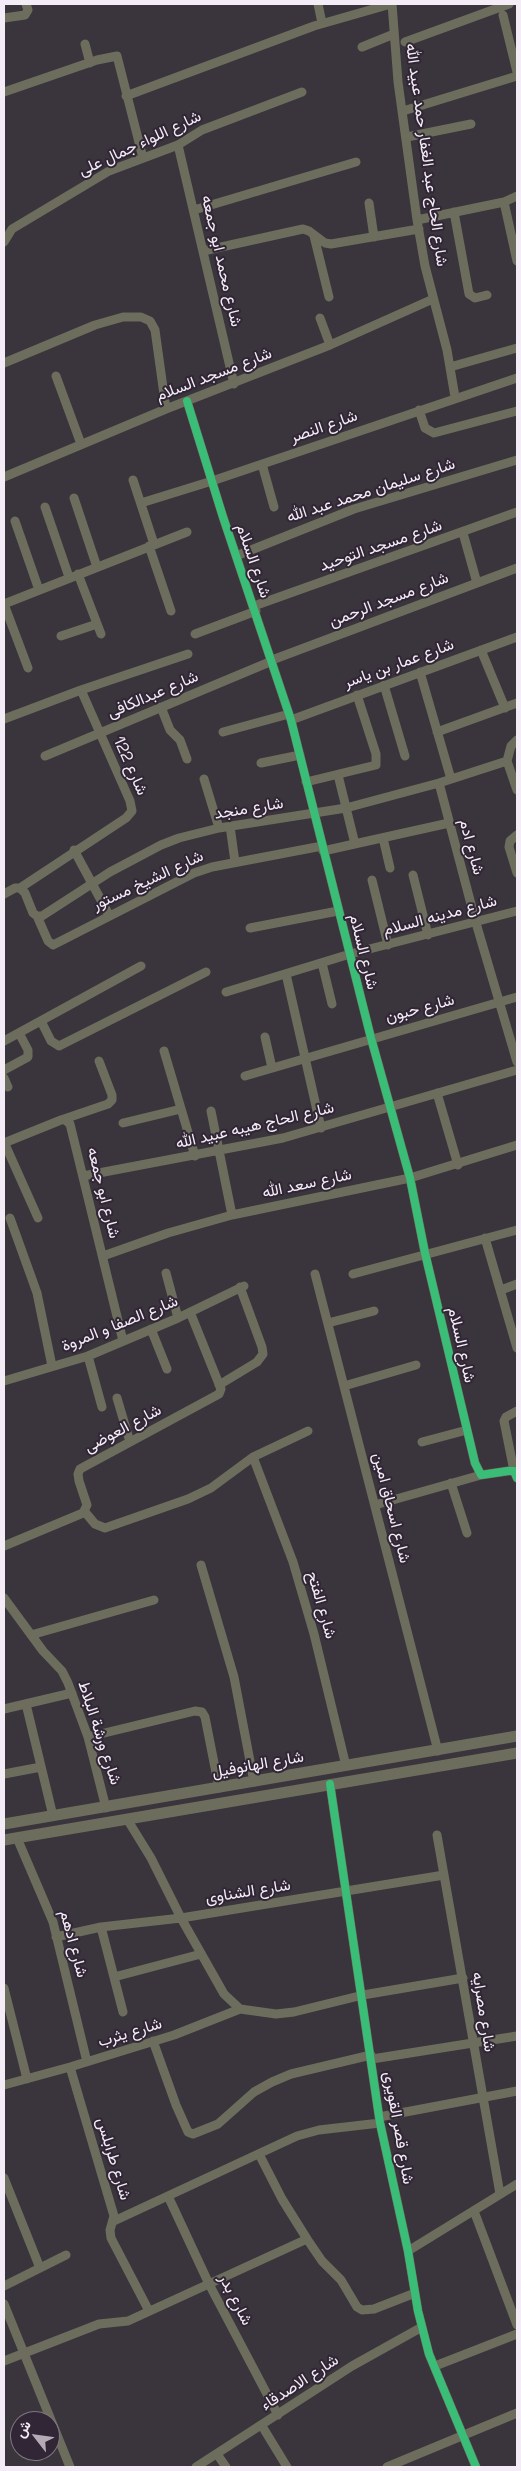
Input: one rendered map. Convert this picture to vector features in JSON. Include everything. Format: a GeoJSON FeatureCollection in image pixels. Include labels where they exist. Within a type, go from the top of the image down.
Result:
{"type":"FeatureCollection","features":[{"type":"Feature","properties":{"kind":"street"},"geometry":{"type":"LineString","coordinates":[[4,18],[25,15],[28,10],[26,4]]}},
{"type":"Feature","properties":{"kind":"street"},"geometry":{"type":"LineString","coordinates":[[318,4],[322,23]]}},
{"type":"Feature","properties":{"kind":"street"},"geometry":{"type":"LineString","coordinates":[[126,96],[322,23],[392,4]]}},
{"type":"Feature","properties":{"kind":"street","name":"شارع الحاج عبد الغفار حمد عبيد الله"},"geometry":{"type":"LineString","coordinates":[[392,4],[403,111],[418,225],[455,397]]}},
{"type":"Feature","properties":{"kind":"street"},"geometry":{"type":"LineString","coordinates":[[405,42],[508,4]]}},
{"type":"Feature","properties":{"kind":"street"},"geometry":{"type":"LineString","coordinates":[[403,111],[517,74],[503,15]]}},
{"type":"Feature","properties":{"kind":"street"},"geometry":{"type":"LineString","coordinates":[[362,47],[394,34]]}},
{"type":"Feature","properties":{"kind":"street"},"geometry":{"type":"LineString","coordinates":[[85,44],[90,63]]}},
{"type":"Feature","properties":{"kind":"street"},"geometry":{"type":"LineString","coordinates":[[4,92],[90,63],[114,56],[118,57],[126,96],[143,158]]}},
{"type":"Feature","properties":{"kind":"street","name":"شارع اللواء جمال على"},"geometry":{"type":"LineString","coordinates":[[4,242],[12,229],[109,171],[178,145],[202,130],[302,92]]}},
{"type":"Feature","properties":{"kind":"street"},"geometry":{"type":"LineString","coordinates":[[407,137],[471,124]]}},
{"type":"Feature","properties":{"kind":"street","name":"شارع محمد ابو جمعه"},"geometry":{"type":"LineString","coordinates":[[178,145],[234,384]]}},
{"type":"Feature","properties":{"kind":"street"},"geometry":{"type":"LineString","coordinates":[[194,210],[356,162]]}},
{"type":"Feature","properties":{"kind":"street"},"geometry":{"type":"LineString","coordinates":[[314,236],[331,244],[374,237],[418,225],[454,212],[504,202],[517,196]]}},
{"type":"Feature","properties":{"kind":"street"},"geometry":{"type":"LineString","coordinates":[[504,202],[517,261]]}},
{"type":"Feature","properties":{"kind":"street"},"geometry":{"type":"LineString","coordinates":[[369,204],[374,237]]}},
{"type":"Feature","properties":{"kind":"street"},"geometry":{"type":"LineString","coordinates":[[454,212],[469,294],[476,298],[487,295]]}},
{"type":"Feature","properties":{"kind":"street"},"geometry":{"type":"LineString","coordinates":[[203,251],[303,229],[310,231],[314,236],[329,297]]}},
{"type":"Feature","properties":{"kind":"street","name":"شارع مسجد السلام"},"geometry":{"type":"LineString","coordinates":[[4,477],[166,409],[330,345],[433,298]]}},
{"type":"Feature","properties":{"kind":"street"},"geometry":{"type":"LineString","coordinates":[[4,363],[94,325],[123,317],[141,317],[150,321],[154,330],[166,409]]}},
{"type":"Feature","properties":{"kind":"street"},"geometry":{"type":"LineString","coordinates":[[320,318],[330,345]]}},
{"type":"Feature","properties":{"kind":"street"},"geometry":{"type":"LineString","coordinates":[[450,367],[517,348]]}},
{"type":"Feature","properties":{"kind":"street"},"geometry":{"type":"LineString","coordinates":[[56,376],[81,444]]}},
{"type":"Feature","properties":{"kind":"street","name":"شارع النصر"},"geometry":{"type":"LineString","coordinates":[[141,503],[212,481],[455,397],[517,378]]}},
{"type":"Feature","properties":{"kind":"street","name":"شارع السلام"},"geometry":{"type":"LineString","coordinates":[[187,402],[290,717],[371,1038],[410,1178],[425,1253],[467,1430],[477,1470],[481,1475]]}},
{"type":"Feature","properties":{"kind":"street"},"geometry":{"type":"LineString","coordinates":[[419,410],[425,428],[434,433],[517,411]]}},
{"type":"Feature","properties":{"kind":"street","name":"شارع سليمان محمد عبد الله"},"geometry":{"type":"LineString","coordinates":[[236,556],[354,509],[517,460]]}},
{"type":"Feature","properties":{"kind":"street"},"geometry":{"type":"LineString","coordinates":[[262,464],[274,507]]}},
{"type":"Feature","properties":{"kind":"street"},"geometry":{"type":"LineString","coordinates":[[133,480],[171,611]]}},
{"type":"Feature","properties":{"kind":"street"},"geometry":{"type":"LineString","coordinates":[[74,498],[97,566]]}},
{"type":"Feature","properties":{"kind":"street"},"geometry":{"type":"LineString","coordinates":[[45,507],[101,634]]}},
{"type":"Feature","properties":{"kind":"street","name":"شارع مسجد التوحيد"},"geometry":{"type":"LineString","coordinates":[[195,634],[255,609],[517,512]]}},
{"type":"Feature","properties":{"kind":"street"},"geometry":{"type":"LineString","coordinates":[[15,520],[39,590]]}},
{"type":"Feature","properties":{"kind":"street"},"geometry":{"type":"LineString","coordinates":[[28,668],[4,604],[187,532]]}},
{"type":"Feature","properties":{"kind":"street"},"geometry":{"type":"LineString","coordinates":[[463,533],[478,583]]}},
{"type":"Feature","properties":{"kind":"street","name":"شارع مسجد الرحمن"},"geometry":{"type":"LineString","coordinates":[[272,661],[517,568]]}},
{"type":"Feature","properties":{"kind":"street"},"geometry":{"type":"LineString","coordinates":[[61,636],[97,624]]}},
{"type":"Feature","properties":{"kind":"street","name":"شارع عمار بن ياسر"},"geometry":{"type":"LineString","coordinates":[[223,732],[290,717],[357,695],[517,637]]}},
{"type":"Feature","properties":{"kind":"street"},"geometry":{"type":"LineString","coordinates":[[481,650],[505,708]]}},
{"type":"Feature","properties":{"kind":"street"},"geometry":{"type":"LineString","coordinates":[[4,719],[81,690],[188,654]]}},
{"type":"Feature","properties":{"kind":"street","name":"شارع عبدالكافى"},"geometry":{"type":"LineString","coordinates":[[45,756],[272,661]]}},
{"type":"Feature","properties":{"kind":"street"},"geometry":{"type":"LineString","coordinates":[[420,672],[451,779]]}},
{"type":"Feature","properties":{"kind":"street"},"geometry":{"type":"LineString","coordinates":[[384,685],[406,756]]}},
{"type":"Feature","properties":{"kind":"street","name":"شارع 122"},"geometry":{"type":"LineString","coordinates":[[20,888],[74,850],[126,818],[132,811],[130,801],[81,690]]}},
{"type":"Feature","properties":{"kind":"street"},"geometry":{"type":"LineString","coordinates":[[306,782],[372,768],[377,762],[357,695]]}},
{"type":"Feature","properties":{"kind":"street"},"geometry":{"type":"LineString","coordinates":[[437,732],[517,703]]}},
{"type":"Feature","properties":{"kind":"street"},"geometry":{"type":"LineString","coordinates":[[161,708],[170,730],[180,740],[187,759]]}},
{"type":"Feature","properties":{"kind":"street"},"geometry":{"type":"LineString","coordinates":[[517,740],[511,746],[507,761],[517,790]]}},
{"type":"Feature","properties":{"kind":"street"},"geometry":{"type":"LineString","coordinates":[[261,763],[300,755]]}},
{"type":"Feature","properties":{"kind":"street","name":"شارع منجد"},"geometry":{"type":"LineString","coordinates":[[37,916],[42,916],[92,884],[161,845],[219,828],[346,808],[439,783],[507,761]]}},
{"type":"Feature","properties":{"kind":"street"},"geometry":{"type":"LineString","coordinates":[[338,775],[355,844]]}},
{"type":"Feature","properties":{"kind":"street"},"geometry":{"type":"LineString","coordinates":[[204,778],[219,828]]}},
{"type":"Feature","properties":{"kind":"street","name":"شارع ادم"},"geometry":{"type":"LineString","coordinates":[[439,783],[476,923],[517,1062]]}},
{"type":"Feature","properties":{"kind":"street","name":"شارع الشيخ مستور"},"geometry":{"type":"LineString","coordinates":[[37,916],[48,941],[53,945],[194,873],[235,862],[355,844],[449,823]]}},
{"type":"Feature","properties":{"kind":"street"},"geometry":{"type":"LineString","coordinates":[[230,826],[235,862]]}},
{"type":"Feature","properties":{"kind":"street"},"geometry":{"type":"LineString","coordinates":[[517,835],[510,841],[510,853],[517,873]]}},
{"type":"Feature","properties":{"kind":"street"},"geometry":{"type":"LineString","coordinates":[[383,838],[390,868]]}},
{"type":"Feature","properties":{"kind":"street"},"geometry":{"type":"LineString","coordinates":[[74,850],[109,915]]}},
{"type":"Feature","properties":{"kind":"street"},"geometry":{"type":"LineString","coordinates":[[413,875],[428,935]]}},
{"type":"Feature","properties":{"kind":"street"},"geometry":{"type":"LineString","coordinates":[[372,880],[388,945]]}},
{"type":"Feature","properties":{"kind":"street"},"geometry":{"type":"LineString","coordinates":[[4,894],[15,888],[20,888],[23,890],[33,913],[37,916]]}},
{"type":"Feature","properties":{"kind":"street"},"geometry":{"type":"LineString","coordinates":[[250,928],[338,911]]}},
{"type":"Feature","properties":{"kind":"street","name":"شارع مدينه السلام"},"geometry":{"type":"LineString","coordinates":[[226,992],[350,954],[517,911]]}},
{"type":"Feature","properties":{"kind":"street"},"geometry":{"type":"LineString","coordinates":[[322,963],[332,1004]]}},
{"type":"Feature","properties":{"kind":"street"},"geometry":{"type":"LineString","coordinates":[[4,1041],[141,966]]}},
{"type":"Feature","properties":{"kind":"street"},"geometry":{"type":"LineString","coordinates":[[41,1021],[50,1042],[59,1046],[206,972]]}},
{"type":"Feature","properties":{"kind":"street"},"geometry":{"type":"LineString","coordinates":[[286,974],[321,1128]]}},
{"type":"Feature","properties":{"kind":"street","name":"شارع حبون"},"geometry":{"type":"LineString","coordinates":[[245,1076],[517,997]]}},
{"type":"Feature","properties":{"kind":"street"},"geometry":{"type":"LineString","coordinates":[[4,1070],[28,1057],[28,1050],[19,1033]]}},
{"type":"Feature","properties":{"kind":"street"},"geometry":{"type":"LineString","coordinates":[[265,1037],[272,1068]]}},
{"type":"Feature","properties":{"kind":"street"},"geometry":{"type":"LineString","coordinates":[[164,1051],[194,1156]]}},
{"type":"Feature","properties":{"kind":"street"},"geometry":{"type":"LineString","coordinates":[[38,1218],[4,1142],[108,1104],[112,1100],[112,1094],[100,1061]]}},
{"type":"Feature","properties":{"kind":"street","name":"شارع الحاج هيبه عبيد الله"},"geometry":{"type":"LineString","coordinates":[[83,1176],[219,1152],[321,1128],[390,1106],[517,1070]]}},
{"type":"Feature","properties":{"kind":"street"},"geometry":{"type":"LineString","coordinates":[[4,1078],[8,1087]]}},
{"type":"Feature","properties":{"kind":"street"},"geometry":{"type":"LineString","coordinates":[[437,1093],[458,1165]]}},
{"type":"Feature","properties":{"kind":"street"},"geometry":{"type":"LineString","coordinates":[[123,1122],[181,1109]]}},
{"type":"Feature","properties":{"kind":"street"},"geometry":{"type":"LineString","coordinates":[[211,1111],[232,1215]]}},
{"type":"Feature","properties":{"kind":"street","name":"شارع ابو جمعه"},"geometry":{"type":"LineString","coordinates":[[64,1119],[71,1127],[124,1341]]}},
{"type":"Feature","properties":{"kind":"street","name":"شارع سعد الله"},"geometry":{"type":"LineString","coordinates":[[103,1256],[168,1233],[232,1215],[410,1178],[458,1165],[517,1145]]}},
{"type":"Feature","properties":{"kind":"street"},"geometry":{"type":"LineString","coordinates":[[10,1218],[37,1292],[52,1366]]}},
{"type":"Feature","properties":{"kind":"street"},"geometry":{"type":"LineString","coordinates":[[353,1274],[425,1253],[517,1230]]}},
{"type":"Feature","properties":{"kind":"street"},"geometry":{"type":"LineString","coordinates":[[485,1238],[515,1331],[517,1348]]}},
{"type":"Feature","properties":{"kind":"street"},"geometry":{"type":"LineString","coordinates":[[166,1273],[178,1318]]}},
{"type":"Feature","properties":{"kind":"street","name":"شارع اسحاق امين"},"geometry":{"type":"LineString","coordinates":[[315,1274],[438,1751]]}},
{"type":"Feature","properties":{"kind":"street"},"geometry":{"type":"LineString","coordinates":[[501,1290],[517,1284]]}},
{"type":"Feature","properties":{"kind":"street","name":"شارع الصفا و المروة"},"geometry":{"type":"LineString","coordinates":[[4,1381],[88,1356],[178,1318],[242,1286],[263,1354],[257,1362],[219,1385]]}},
{"type":"Feature","properties":{"kind":"street"},"geometry":{"type":"LineString","coordinates":[[328,1323],[374,1311]]}},
{"type":"Feature","properties":{"kind":"street"},"geometry":{"type":"LineString","coordinates":[[190,1312],[219,1385]]}},
{"type":"Feature","properties":{"kind":"street"},"geometry":{"type":"LineString","coordinates":[[151,1329],[167,1369]]}},
{"type":"Feature","properties":{"kind":"street"},"geometry":{"type":"LineString","coordinates":[[88,1356],[102,1407]]}},
{"type":"Feature","properties":{"kind":"street"},"geometry":{"type":"LineString","coordinates":[[344,1386],[416,1365]]}},
{"type":"Feature","properties":{"kind":"street","name":"شارع العوضى"},"geometry":{"type":"LineString","coordinates":[[85,1512],[86,1504],[78,1474],[80,1470],[220,1394],[219,1385]]}},
{"type":"Feature","properties":{"kind":"street"},"geometry":{"type":"LineString","coordinates":[[117,1398],[130,1442]]}},
{"type":"Feature","properties":{"kind":"street"},"geometry":{"type":"LineString","coordinates":[[375,1505],[481,1475],[516,1475],[504,1421],[506,1417],[517,1411]]}},
{"type":"Feature","properties":{"kind":"street"},"geometry":{"type":"LineString","coordinates":[[422,1442],[467,1430]]}},
{"type":"Feature","properties":{"kind":"street"},"geometry":{"type":"LineString","coordinates":[[4,1546],[85,1512],[94,1524],[105,1528],[201,1494],[253,1457],[308,1431]]}},
{"type":"Feature","properties":{"kind":"street","name":"شارع الفتح"},"geometry":{"type":"LineString","coordinates":[[253,1457],[293,1562],[314,1634],[346,1766]]}},
{"type":"Feature","properties":{"kind":"street"},"geometry":{"type":"LineString","coordinates":[[451,1484],[467,1534]]}},
{"type":"Feature","properties":{"kind":"street"},"geometry":{"type":"LineString","coordinates":[[201,1565],[234,1677],[254,1782]]}},
{"type":"Feature","properties":{"kind":"street","name":"شارع ورشة البلاط"},"geometry":{"type":"LineString","coordinates":[[5,1600],[31,1636],[62,1671],[88,1737],[106,1808]]}},
{"type":"Feature","properties":{"kind":"street"},"geometry":{"type":"LineString","coordinates":[[31,1636],[154,1600]]}},
{"type":"Feature","properties":{"kind":"street"},"geometry":{"type":"LineString","coordinates":[[4,1708],[72,1693]]}},
{"type":"Feature","properties":{"kind":"street"},"geometry":{"type":"LineString","coordinates":[[26,1704],[53,1816]]}},
{"type":"Feature","properties":{"kind":"street"},"geometry":{"type":"LineString","coordinates":[[88,1737],[195,1711],[202,1712],[205,1716],[219,1788]]}},
{"type":"Feature","properties":{"kind":"street","name":"شارع الهانوفيل"},"geometry":{"type":"LineString","coordinates":[[4,1824],[517,1736]]}},
{"type":"Feature","properties":{"kind":"street","name":"شارع الهانوفيل"},"geometry":{"type":"LineString","coordinates":[[4,1840],[517,1753]]}},
{"type":"Feature","properties":{"kind":"street"},"geometry":{"type":"LineString","coordinates":[[4,1774],[41,1767]]}},
{"type":"Feature","properties":{"kind":"street","name":"شارع قصر القويرى"},"geometry":{"type":"LineString","coordinates":[[330,1784],[363,1995],[380,2120],[422,2327],[435,2366],[476,2467]]}},
{"type":"Feature","properties":{"kind":"street"},"geometry":{"type":"LineString","coordinates":[[126,1819],[151,1858],[181,1918],[224,1994],[240,2009],[276,2014],[294,2012],[363,1995],[463,1978]]}},
{"type":"Feature","properties":{"kind":"street","name":"شارع مصرايه"},"geometry":{"type":"LineString","coordinates":[[436,1835],[463,1978],[481,2098],[500,2194]]}},
{"type":"Feature","properties":{"kind":"street","name":"شارع ادهم"},"geometry":{"type":"LineString","coordinates":[[17,1838],[42,1894],[56,1936],[88,2062]]}},
{"type":"Feature","properties":{"kind":"street","name":"شارع الشناوى"},"geometry":{"type":"LineString","coordinates":[[56,1936],[101,1927],[181,1918],[444,1875]]}},
{"type":"Feature","properties":{"kind":"street"},"geometry":{"type":"LineString","coordinates":[[101,1927],[124,2012]]}},
{"type":"Feature","properties":{"kind":"street"},"geometry":{"type":"LineString","coordinates":[[114,1978],[201,1954]]}},
{"type":"Feature","properties":{"kind":"street"},"geometry":{"type":"LineString","coordinates":[[4,1988],[27,2079]]}},
{"type":"Feature","properties":{"kind":"street","name":"شارع يثرب"},"geometry":{"type":"LineString","coordinates":[[4,2085],[70,2068],[199,2026],[240,2009]]}},
{"type":"Feature","properties":{"kind":"street"},"geometry":{"type":"LineString","coordinates":[[152,2041],[188,2132],[192,2134],[218,2124],[254,2092],[291,2074],[371,2057],[517,2036]]}},
{"type":"Feature","properties":{"kind":"street","name":"شارع طرابلس"},"geometry":{"type":"LineString","coordinates":[[70,2068],[114,2221],[110,2230],[111,2238],[150,2311]]}},
{"type":"Feature","properties":{"kind":"street"},"geometry":{"type":"LineString","coordinates":[[114,2221],[297,2136],[517,2091]]}},
{"type":"Feature","properties":{"kind":"street"},"geometry":{"type":"LineString","coordinates":[[259,2154],[282,2199],[306,2239],[322,2261],[341,2280],[354,2303],[362,2310],[374,2309],[415,2293]]}},
{"type":"Feature","properties":{"kind":"street"},"geometry":{"type":"LineString","coordinates":[[4,2178],[40,2268]]}},
{"type":"Feature","properties":{"kind":"street"},"geometry":{"type":"LineString","coordinates":[[408,2251],[517,2184]]}},
{"type":"Feature","properties":{"kind":"street","name":"شارع بدر"},"geometry":{"type":"LineString","coordinates":[[168,2196],[209,2284],[278,2416]]}},
{"type":"Feature","properties":{"kind":"street"},"geometry":{"type":"LineString","coordinates":[[474,2211],[517,2325]]}},
{"type":"Feature","properties":{"kind":"street"},"geometry":{"type":"LineString","coordinates":[[4,2361],[99,2324],[128,2321],[306,2239]]}},
{"type":"Feature","properties":{"kind":"street"},"geometry":{"type":"LineString","coordinates":[[4,2286],[66,2255]]}},
{"type":"Feature","properties":{"kind":"street"},"geometry":{"type":"LineString","coordinates":[[4,2304],[70,2467]]}},
{"type":"Feature","properties":{"kind":"street","name":"شارع الاصدقاء"},"geometry":{"type":"LineString","coordinates":[[196,2467],[278,2416],[352,2366],[422,2327]]}},
{"type":"Feature","properties":{"kind":"street"},"geometry":{"type":"LineString","coordinates":[[435,2366],[517,2334]]}},
{"type":"Feature","properties":{"kind":"street"},"geometry":{"type":"LineString","coordinates":[[387,2467],[517,2413]]}},
{"type":"Feature","properties":{"kind":"street"},"geometry":{"type":"LineString","coordinates":[[262,2426],[287,2467]]}},
{"type":"Feature","properties":{"kind":"street"},"geometry":{"type":"LineString","coordinates":[[217,2454],[226,2467]]}},
{"type":"Feature","properties":{"kind":"cycle path"},"geometry":{"type":"LineString","coordinates":[[187,401],[223,517],[291,720],[371,1038],[410,1178],[425,1253],[475,1463],[481,1475],[514,1471],[517,1478]]}},
{"type":"Feature","properties":{"kind":"cycle path"},"geometry":{"type":"LineString","coordinates":[[330,1784],[380,2123],[408,2251],[418,2311],[429,2354],[476,2467]]}}]}
